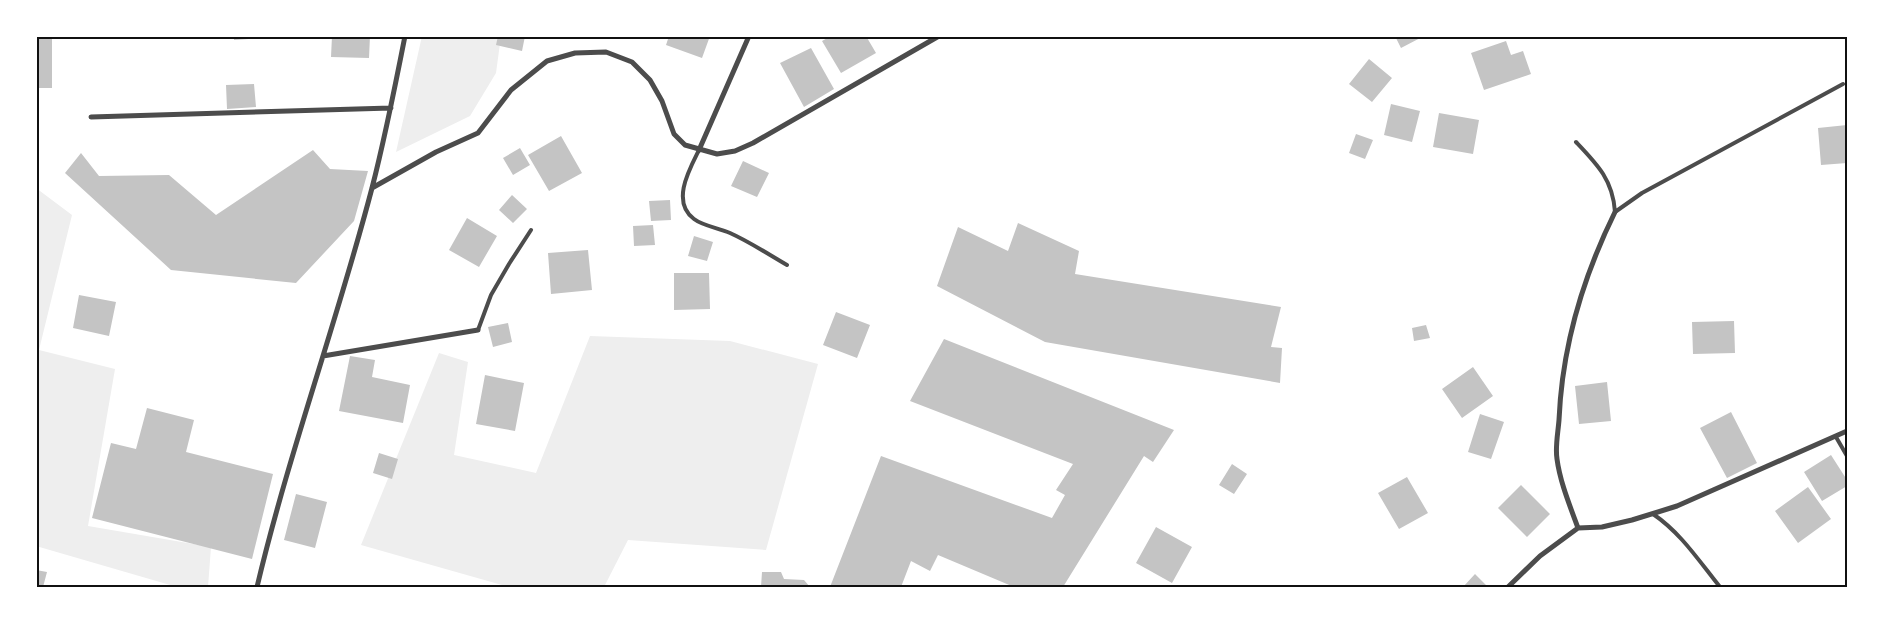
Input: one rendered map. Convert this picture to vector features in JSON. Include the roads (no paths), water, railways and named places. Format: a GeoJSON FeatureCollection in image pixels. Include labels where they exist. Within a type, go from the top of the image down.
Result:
{"type":"FeatureCollection","features":[{"type":"Feature","properties":{"kind":"street"},"geometry":{"type":"LineString","coordinates":[[257,587],[288,466],[323,356],[372,188],[391,108],[404,36]]}},
{"type":"Feature","properties":{"kind":"street"},"geometry":{"type":"LineString","coordinates":[[699,150],[749,36]]}},
{"type":"Feature","properties":{"kind":"street"},"geometry":{"type":"LineString","coordinates":[[372,188],[436,152],[478,132],[511,90],[547,61],[575,53],[606,52],[632,62],[650,80],[662,101],[674,134],[685,145],[716,154],[735,151],[753,143],[939,36]]}},
{"type":"Feature","properties":{"kind":"street"},"geometry":{"type":"LineString","coordinates":[[91,117],[391,108]]}},
{"type":"Feature","properties":{"kind":"street"},"geometry":{"type":"LineString","coordinates":[[1578,528],[1566,494],[1557,458],[1560,396],[1569,340],[1585,285],[1600,241],[1615,212]]}},
{"type":"Feature","properties":{"kind":"street"},"geometry":{"type":"LineString","coordinates":[[323,356],[478,330]]}},
{"type":"Feature","properties":{"kind":"street"},"geometry":{"type":"LineString","coordinates":[[1508,587],[1540,556],[1578,528],[1602,527],[1654,514],[1707,494],[1847,431]]}},
{"type":"Feature","properties":{"kind":"lane"},"geometry":{"type":"LineString","coordinates":[[1576,142],[1598,164],[1612,191],[1615,212],[1642,193],[1843,84]]}},
{"type":"Feature","properties":{"kind":"lane"},"geometry":{"type":"LineString","coordinates":[[699,150],[688,174],[682,194],[684,209],[695,220],[730,233],[787,265]]}},
{"type":"Feature","properties":{"kind":"lane"},"geometry":{"type":"LineString","coordinates":[[478,330],[491,295],[531,230]]}},
{"type":"Feature","properties":{"kind":"lane"},"geometry":{"type":"LineString","coordinates":[[1836,436],[1847,456]]}},
{"type":"Feature","properties":{"kind":"lane"},"geometry":{"type":"LineString","coordinates":[[1654,514],[1669,524],[1720,587]]}}]}
